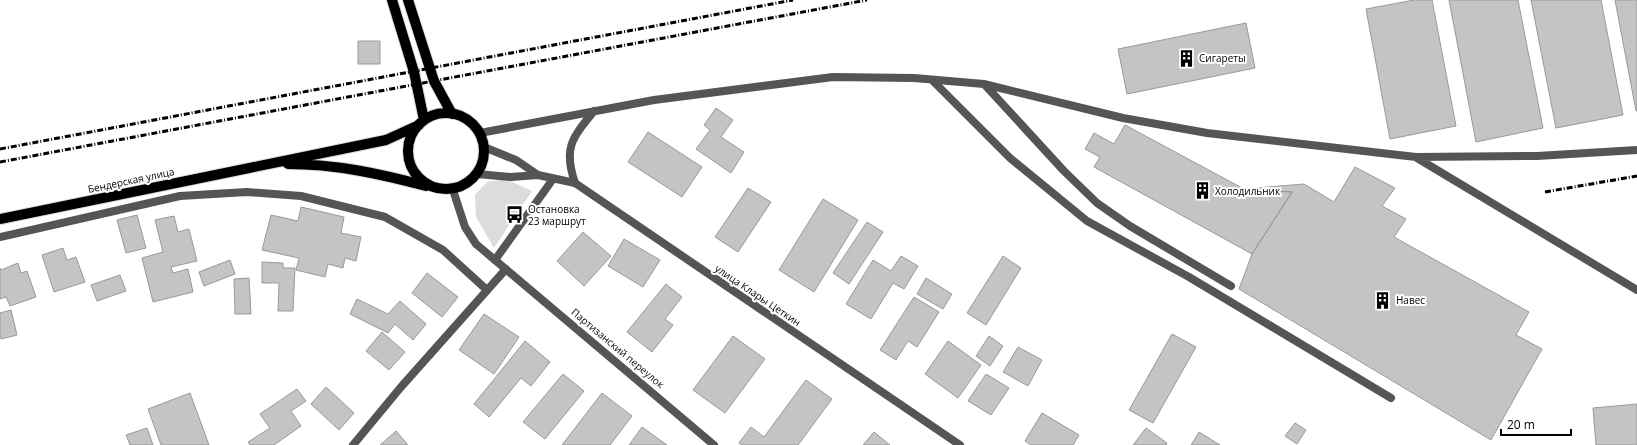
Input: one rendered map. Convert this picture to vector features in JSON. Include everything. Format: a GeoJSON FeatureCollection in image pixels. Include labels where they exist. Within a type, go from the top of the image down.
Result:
{"type":"FeatureCollection","features":[{"type":"Feature","properties":{"kind":"main road"},"geometry":{"type":"LineString","coordinates":[[392,0],[414,72],[421,122]]}},
{"type":"Feature","properties":{"kind":"main road"},"geometry":{"type":"LineString","coordinates":[[408,0],[434,81],[452,114]]}},
{"type":"Feature","properties":{"kind":"main road"},"geometry":{"type":"LineString","coordinates":[[443,113],[452,114],[465,118],[473,124],[480,133],[484,147],[484,159],[477,174],[464,186],[453,190],[442,190],[421,181],[413,171],[408,159],[408,147],[411,135],[421,122],[432,115],[443,113]]}},
{"type":"Feature","properties":{"kind":"main road","name":"Бендерская улица"},"geometry":{"type":"LineString","coordinates":[[0,219],[386,140],[421,122]]}},
{"type":"Feature","properties":{"kind":"main road","name":"Бендерская улица"},"geometry":{"type":"LineString","coordinates":[[266,164],[305,164],[343,168],[382,175],[432,187]]}},
{"type":"Feature","properties":{"kind":"street"},"geometry":{"type":"LineString","coordinates":[[480,133],[654,100],[833,77],[932,80],[984,84],[1123,118],[1207,133],[1416,158],[1537,156],[1637,150]]}},
{"type":"Feature","properties":{"kind":"street"},"geometry":{"type":"LineString","coordinates":[[932,80],[1010,158],[1087,221],[1189,277],[1391,398]]}},
{"type":"Feature","properties":{"kind":"street"},"geometry":{"type":"LineString","coordinates":[[984,84],[1064,171],[1097,204],[1130,226],[1230,286]]}},
{"type":"Feature","properties":{"kind":"street"},"geometry":{"type":"LineString","coordinates":[[575,183],[570,169],[569,152],[575,135],[594,112]]}},
{"type":"Feature","properties":{"kind":"street","name":"улица Клары Цеткин"},"geometry":{"type":"LineString","coordinates":[[484,147],[516,160],[538,175]]}},
{"type":"Feature","properties":{"kind":"street"},"geometry":{"type":"LineString","coordinates":[[1416,158],[1637,290]]}},
{"type":"Feature","properties":{"kind":"street","name":"улица Клары Цеткин"},"geometry":{"type":"LineString","coordinates":[[477,174],[511,177],[538,175],[575,183],[960,445]]}},
{"type":"Feature","properties":{"kind":"street"},"geometry":{"type":"LineString","coordinates":[[495,260],[553,179]]}},
{"type":"Feature","properties":{"kind":"street","name":"Партизанский переулок"},"geometry":{"type":"LineString","coordinates":[[453,190],[465,227],[476,244],[714,445]]}},
{"type":"Feature","properties":{"kind":"street"},"geometry":{"type":"LineString","coordinates":[[0,237],[180,196],[247,192],[301,196],[385,217],[443,250],[487,290]]}},
{"type":"Feature","properties":{"kind":"street"},"geometry":{"type":"LineString","coordinates":[[353,445],[506,269]]}},
{"type":"Feature","properties":{"kind":"shaded area"},"geometry":{"type":"Polygon","coordinates":[[[506,179],[532,191],[494,248],[476,217],[475,195],[487,182],[506,179]]]}},
{"type":"Feature","properties":{"kind":"building"},"geometry":{"type":"Polygon","coordinates":[[[1414,0],[1432,0],[1456,126],[1390,139],[1366,9],[1414,0]]]}},
{"type":"Feature","properties":{"kind":"building"},"geometry":{"type":"Polygon","coordinates":[[[1449,0],[1518,0],[1543,128],[1476,142],[1449,0]]]}},
{"type":"Feature","properties":{"kind":"building"},"geometry":{"type":"Polygon","coordinates":[[[1531,0],[1601,0],[1623,115],[1556,128],[1531,0]]]}},
{"type":"Feature","properties":{"kind":"building"},"geometry":{"type":"Polygon","coordinates":[[[1615,0],[1637,0],[1637,111],[1636,111],[1615,0]]]}},
{"type":"Feature","properties":{"kind":"building","name":"Сигареты"},"geometry":{"type":"Polygon","coordinates":[[[1246,23],[1255,68],[1127,94],[1118,49],[1246,23]]]}},
{"type":"Feature","properties":{"kind":"building"},"geometry":{"type":"Polygon","coordinates":[[[358,41],[380,41],[380,64],[358,64],[358,41]]]}},
{"type":"Feature","properties":{"kind":"building"},"geometry":{"type":"Polygon","coordinates":[[[716,108],[733,120],[721,137],[744,152],[731,173],[696,149],[710,130],[704,125],[716,108]]]}},
{"type":"Feature","properties":{"kind":"building","name":"Холодильник"},"geometry":{"type":"Polygon","coordinates":[[[1125,125],[1244,189],[1292,192],[1252,254],[1094,167],[1100,157],[1085,149],[1094,133],[1114,144],[1125,125]]]}},
{"type":"Feature","properties":{"kind":"building"},"geometry":{"type":"Polygon","coordinates":[[[648,132],[702,167],[682,197],[628,162],[648,132]]]}},
{"type":"Feature","properties":{"kind":"building","name":"Навес"},"geometry":{"type":"Polygon","coordinates":[[[1355,167],[1395,188],[1382,206],[1406,219],[1394,237],[1529,312],[1516,335],[1542,349],[1491,440],[1239,289],[1252,254],[1292,192],[1244,189],[1304,184],[1334,202],[1355,167]]]}},
{"type":"Feature","properties":{"kind":"building"},"geometry":{"type":"Polygon","coordinates":[[[748,188],[771,202],[738,252],[715,237],[748,188]]]}},
{"type":"Feature","properties":{"kind":"building"},"geometry":{"type":"Polygon","coordinates":[[[823,199],[858,220],[814,292],[779,270],[823,199]]]}},
{"type":"Feature","properties":{"kind":"building"},"geometry":{"type":"Polygon","coordinates":[[[301,207],[344,217],[341,233],[361,237],[356,261],[345,258],[343,268],[328,264],[325,277],[296,270],[299,258],[262,250],[271,215],[298,221],[301,207]]]}},
{"type":"Feature","properties":{"kind":"building"},"geometry":{"type":"Polygon","coordinates":[[[137,215],[146,248],[126,253],[117,220],[137,215]]]}},
{"type":"Feature","properties":{"kind":"building"},"geometry":{"type":"Polygon","coordinates":[[[174,216],[178,232],[189,229],[197,261],[171,267],[173,273],[188,269],[193,292],[153,302],[142,258],[163,252],[155,220],[174,216]]]}},
{"type":"Feature","properties":{"kind":"building"},"geometry":{"type":"Polygon","coordinates":[[[867,222],[883,232],[849,284],[833,273],[867,222]]]}},
{"type":"Feature","properties":{"kind":"building"},"geometry":{"type":"Polygon","coordinates":[[[583,232],[611,256],[584,286],[557,261],[583,232]]]}},
{"type":"Feature","properties":{"kind":"building"},"geometry":{"type":"Polygon","coordinates":[[[624,239],[660,260],[643,287],[608,266],[624,239]]]}},
{"type":"Feature","properties":{"kind":"building"},"geometry":{"type":"Polygon","coordinates":[[[63,248],[67,260],[76,257],[85,282],[54,292],[42,255],[63,248]]]}},
{"type":"Feature","properties":{"kind":"building"},"geometry":{"type":"Polygon","coordinates":[[[901,256],[918,266],[904,289],[893,283],[871,319],[846,304],[873,260],[891,271],[901,256]]]}},
{"type":"Feature","properties":{"kind":"building"},"geometry":{"type":"Polygon","coordinates":[[[1003,256],[1021,268],[986,325],[967,313],[1003,256]]]}},
{"type":"Feature","properties":{"kind":"building"},"geometry":{"type":"Polygon","coordinates":[[[230,260],[235,274],[204,286],[199,272],[230,260]]]}},
{"type":"Feature","properties":{"kind":"building"},"geometry":{"type":"Polygon","coordinates":[[[262,262],[283,263],[283,268],[295,268],[293,311],[278,311],[279,283],[262,283],[262,262]]]}},
{"type":"Feature","properties":{"kind":"building"},"geometry":{"type":"Polygon","coordinates":[[[18,263],[21,273],[27,271],[36,297],[10,306],[6,297],[0,299],[0,268],[1,270],[18,263]]]}},
{"type":"Feature","properties":{"kind":"building"},"geometry":{"type":"Polygon","coordinates":[[[427,273],[458,297],[442,317],[412,293],[427,273]]]}},
{"type":"Feature","properties":{"kind":"building"},"geometry":{"type":"Polygon","coordinates":[[[120,275],[126,291],[97,301],[91,285],[120,275]]]}},
{"type":"Feature","properties":{"kind":"building"},"geometry":{"type":"Polygon","coordinates":[[[249,278],[251,314],[235,314],[234,279],[249,278]]]}},
{"type":"Feature","properties":{"kind":"building"},"geometry":{"type":"Polygon","coordinates":[[[926,278],[952,294],[943,309],[917,294],[926,278]]]}},
{"type":"Feature","properties":{"kind":"building"},"geometry":{"type":"Polygon","coordinates":[[[666,284],[682,297],[665,319],[673,325],[652,352],[627,332],[666,284]]]}},
{"type":"Feature","properties":{"kind":"building"},"geometry":{"type":"Polygon","coordinates":[[[914,297],[939,312],[917,347],[908,341],[896,360],[880,350],[914,297]]]}},
{"type":"Feature","properties":{"kind":"building"},"geometry":{"type":"Polygon","coordinates":[[[357,299],[388,314],[400,301],[426,324],[413,340],[395,324],[388,333],[350,314],[357,299]]]}},
{"type":"Feature","properties":{"kind":"building"},"geometry":{"type":"Polygon","coordinates":[[[11,310],[17,335],[1,339],[0,313],[11,310]]]}},
{"type":"Feature","properties":{"kind":"building"},"geometry":{"type":"Polygon","coordinates":[[[484,314],[519,337],[494,374],[459,350],[484,314]]]}},
{"type":"Feature","properties":{"kind":"building"},"geometry":{"type":"Polygon","coordinates":[[[382,332],[405,352],[389,370],[366,351],[382,332]]]}},
{"type":"Feature","properties":{"kind":"building"},"geometry":{"type":"Polygon","coordinates":[[[1172,334],[1196,347],[1153,423],[1129,410],[1172,334]]]}},
{"type":"Feature","properties":{"kind":"building"},"geometry":{"type":"Polygon","coordinates":[[[733,336],[765,359],[725,413],[693,390],[733,336]]]}},
{"type":"Feature","properties":{"kind":"building"},"geometry":{"type":"Polygon","coordinates":[[[989,336],[1003,346],[990,366],[976,356],[989,336]]]}},
{"type":"Feature","properties":{"kind":"building"},"geometry":{"type":"Polygon","coordinates":[[[525,341],[550,362],[531,386],[521,378],[489,417],[474,404],[525,341]]]}},
{"type":"Feature","properties":{"kind":"building"},"geometry":{"type":"Polygon","coordinates":[[[948,341],[981,365],[958,398],[925,374],[948,341]]]}},
{"type":"Feature","properties":{"kind":"building"},"geometry":{"type":"Polygon","coordinates":[[[1018,347],[1042,360],[1028,386],[1003,372],[1018,347]]]}},
{"type":"Feature","properties":{"kind":"building"},"geometry":{"type":"Polygon","coordinates":[[[563,374],[584,391],[545,439],[523,422],[563,374]]]}},
{"type":"Feature","properties":{"kind":"building"},"geometry":{"type":"Polygon","coordinates":[[[986,374],[1009,388],[991,415],[968,401],[986,374]]]}},
{"type":"Feature","properties":{"kind":"building"},"geometry":{"type":"Polygon","coordinates":[[[806,380],[832,399],[798,445],[742,445],[739,443],[751,427],[764,437],[806,380]]]}},
{"type":"Feature","properties":{"kind":"building"},"geometry":{"type":"Polygon","coordinates":[[[326,387],[354,413],[339,430],[311,404],[326,387]]]}},
{"type":"Feature","properties":{"kind":"building"},"geometry":{"type":"Polygon","coordinates":[[[297,389],[306,401],[291,411],[301,426],[274,445],[250,445],[248,442],[270,428],[260,414],[297,389]]]}},
{"type":"Feature","properties":{"kind":"building"},"geometry":{"type":"Polygon","coordinates":[[[190,393],[209,445],[161,445],[148,409],[190,393]]]}},
{"type":"Feature","properties":{"kind":"building"},"geometry":{"type":"Polygon","coordinates":[[[602,393],[632,416],[610,445],[562,445],[602,393]]]}},
{"type":"Feature","properties":{"kind":"building"},"geometry":{"type":"Polygon","coordinates":[[[1637,404],[1637,445],[1596,445],[1593,408],[1637,404]]]}},
{"type":"Feature","properties":{"kind":"building"},"geometry":{"type":"Polygon","coordinates":[[[1042,413],[1079,435],[1073,445],[1031,445],[1025,441],[1042,413]]]}},
{"type":"Feature","properties":{"kind":"building"},"geometry":{"type":"Polygon","coordinates":[[[1295,423],[1306,430],[1297,444],[1285,436],[1295,423]]]}},
{"type":"Feature","properties":{"kind":"building"},"geometry":{"type":"Polygon","coordinates":[[[642,427],[667,445],[629,445],[642,427]]]}},
{"type":"Feature","properties":{"kind":"building"},"geometry":{"type":"Polygon","coordinates":[[[147,428],[153,445],[130,445],[126,435],[147,428]]]}},
{"type":"Feature","properties":{"kind":"building"},"geometry":{"type":"Polygon","coordinates":[[[1146,428],[1167,443],[1166,445],[1133,445],[1146,428]]]}},
{"type":"Feature","properties":{"kind":"building"},"geometry":{"type":"Polygon","coordinates":[[[396,431],[408,445],[380,445],[396,431]]]}},
{"type":"Feature","properties":{"kind":"building"},"geometry":{"type":"Polygon","coordinates":[[[874,432],[890,445],[863,445],[874,432]]]}},
{"type":"Feature","properties":{"kind":"building"},"geometry":{"type":"Polygon","coordinates":[[[1199,432],[1220,445],[1191,445],[1199,432]]]}},
{"type":"Feature","properties":{"kind":"railway"},"geometry":{"type":"LineString","coordinates":[[0,149],[793,0]]}},
{"type":"Feature","properties":{"kind":"railway"},"geometry":{"type":"LineString","coordinates":[[0,162],[867,0]]}},
{"type":"Feature","properties":{"kind":"railway"},"geometry":{"type":"LineString","coordinates":[[1545,192],[1637,176]]}},
{"type":"Feature","properties":{"kind":"place","name":"Сигареты"},"geometry":{"type":"Point","coordinates":[1186,58]}},
{"type":"Feature","properties":{"kind":"place","name":"Холодильник"},"geometry":{"type":"Point","coordinates":[1202,191]}},
{"type":"Feature","properties":{"kind":"place","name":"Остановка 23 маршрут"},"geometry":{"type":"Point","coordinates":[515,215]}},
{"type":"Feature","properties":{"kind":"place","name":"Навес"},"geometry":{"type":"Point","coordinates":[1383,300]}}]}
